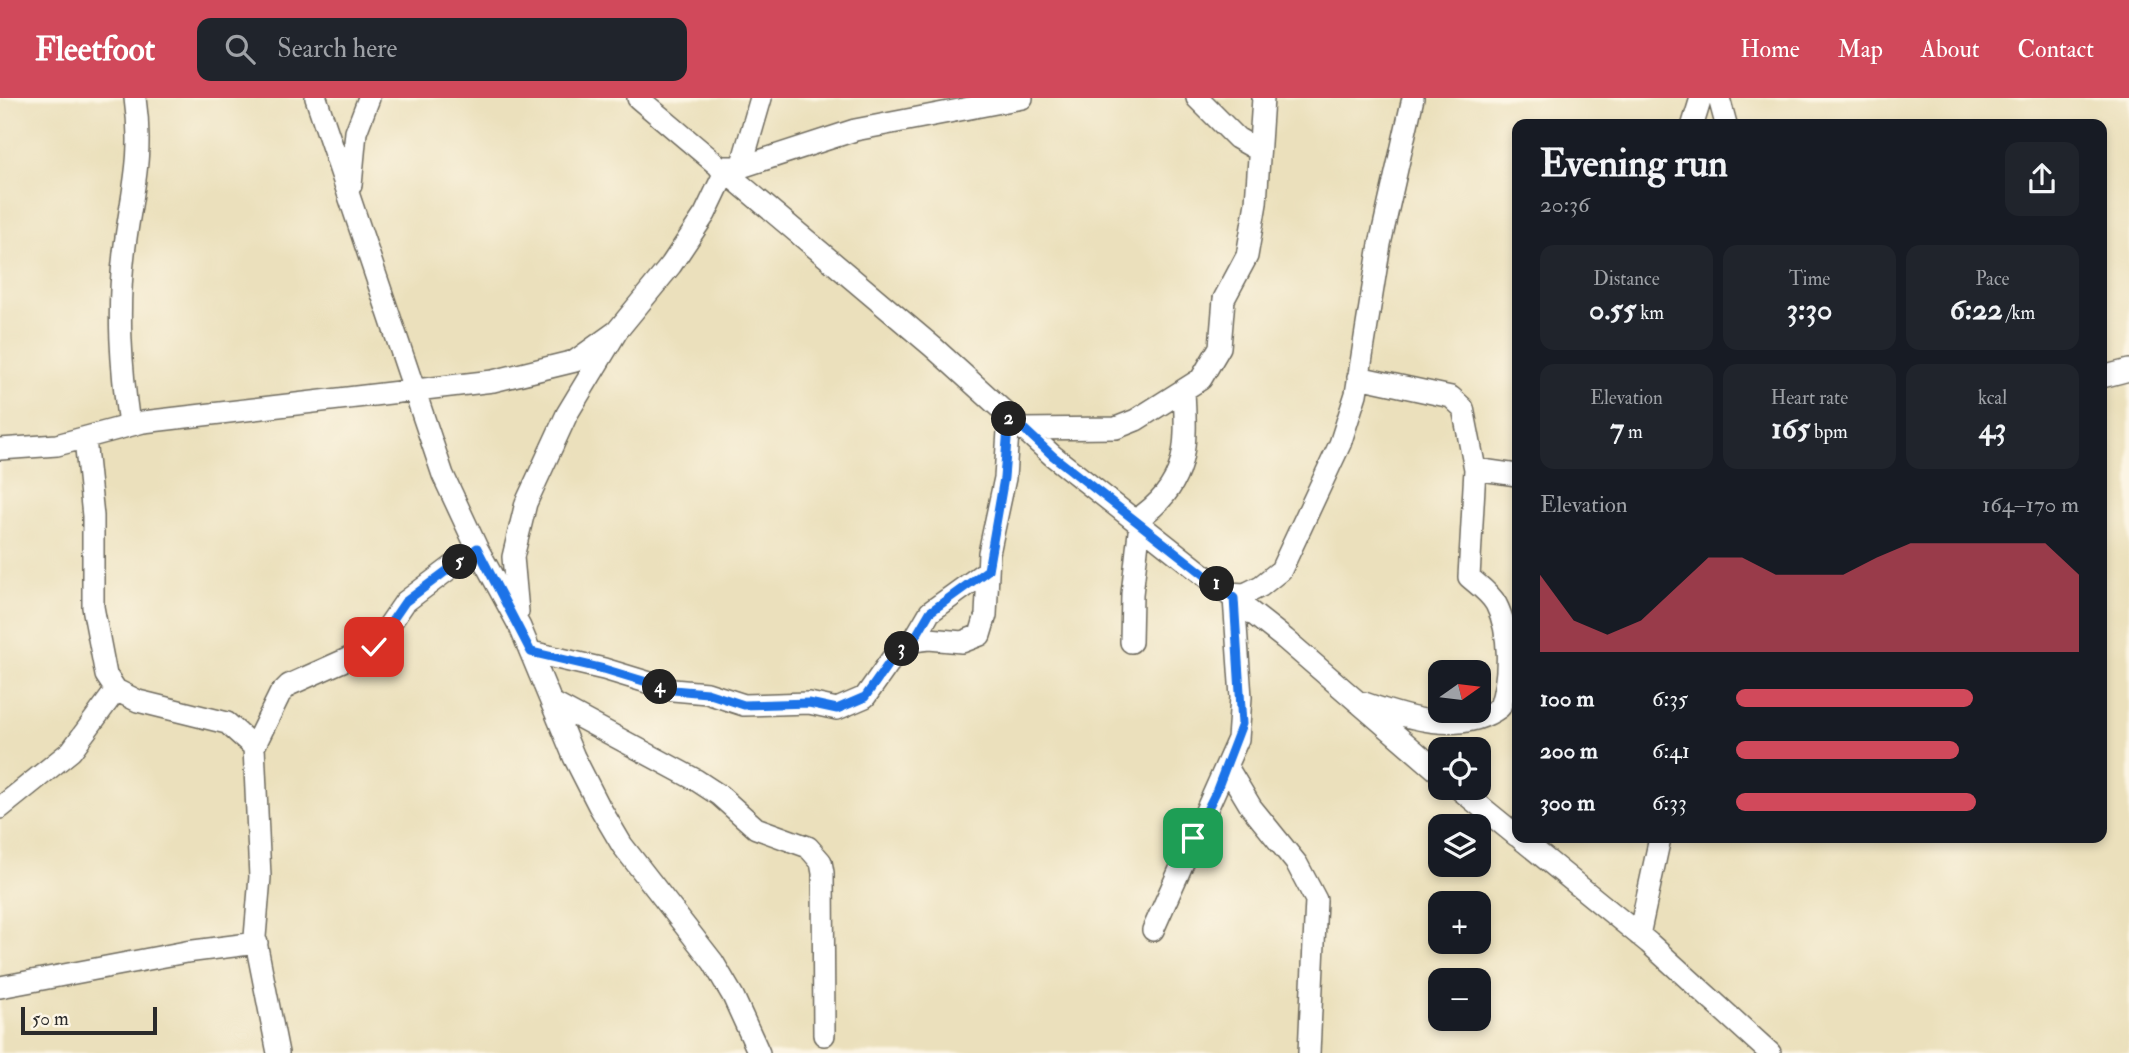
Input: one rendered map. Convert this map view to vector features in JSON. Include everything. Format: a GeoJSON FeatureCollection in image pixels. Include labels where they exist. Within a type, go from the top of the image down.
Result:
{"type":"FeatureCollection","features":[{"type":"Feature","properties":{"kind":"street"},"geometry":{"type":"LineString","coordinates":[[129,425],[119,341],[124,252],[140,150],[135,98]]}},
{"type":"Feature","properties":{"kind":"street"},"geometry":{"type":"LineString","coordinates":[[316,98],[443,475],[477,548],[520,627],[599,806],[622,845],[713,962],[733,996],[760,1053]]}},
{"type":"Feature","properties":{"kind":"street"},"geometry":{"type":"LineString","coordinates":[[352,204],[351,163],[356,132],[369,98]]}},
{"type":"Feature","properties":{"kind":"street"},"geometry":{"type":"LineString","coordinates":[[638,98],[728,169],[1017,422],[1231,596],[1428,763]]}},
{"type":"Feature","properties":{"kind":"street"},"geometry":{"type":"LineString","coordinates":[[520,627],[513,557],[526,503],[569,411],[617,331],[671,265],[705,214],[761,98]]}},
{"type":"Feature","properties":{"kind":"street"},"geometry":{"type":"LineString","coordinates":[[728,169],[855,130],[1022,98]]}},
{"type":"Feature","properties":{"kind":"street"},"geometry":{"type":"LineString","coordinates":[[1197,98],[1237,138],[1258,150]]}},
{"type":"Feature","properties":{"kind":"street"},"geometry":{"type":"LineString","coordinates":[[1017,422],[1116,428],[1136,420],[1201,379],[1220,347],[1224,299],[1244,267],[1251,240],[1263,98]]}},
{"type":"Feature","properties":{"kind":"street"},"geometry":{"type":"LineString","coordinates":[[1231,596],[1245,594],[1261,586],[1281,570],[1340,444],[1358,377],[1380,244],[1413,98]]}},
{"type":"Feature","properties":{"kind":"street"},"geometry":{"type":"LineString","coordinates":[[1694,119],[1700,98]]}},
{"type":"Feature","properties":{"kind":"street"},"geometry":{"type":"LineString","coordinates":[[1719,98],[1725,119]]}},
{"type":"Feature","properties":{"kind":"street"},"geometry":{"type":"LineString","coordinates":[[0,449],[57,445],[129,425],[276,405],[414,392],[493,381],[575,361],[617,331]]}},
{"type":"Feature","properties":{"kind":"street"},"geometry":{"type":"LineString","coordinates":[[2107,376],[2129,370]]}},
{"type":"Feature","properties":{"kind":"street"},"geometry":{"type":"LineString","coordinates":[[1352,698],[1390,712],[1460,724],[1486,718],[1500,707],[1512,682],[1507,653],[1509,620],[1469,577],[1475,468],[1463,408],[1451,397],[1358,377]]}},
{"type":"Feature","properties":{"kind":"street"},"geometry":{"type":"LineString","coordinates":[[1131,642],[1138,522],[1158,505],[1180,470],[1186,437],[1184,391]]}},
{"type":"Feature","properties":{"kind":"street"},"geometry":{"type":"LineString","coordinates":[[913,641],[929,639],[962,642],[980,635],[986,615],[988,570],[1017,422]]}},
{"type":"Feature","properties":{"kind":"street"},"geometry":{"type":"LineString","coordinates":[[85,439],[93,516],[93,607],[106,675],[116,690],[138,701],[227,723],[254,747]]}},
{"type":"Feature","properties":{"kind":"street"},"geometry":{"type":"LineString","coordinates":[[1475,468],[1512,474]]}},
{"type":"Feature","properties":{"kind":"street"},"geometry":{"type":"LineString","coordinates":[[278,1053],[257,943],[256,915],[260,877],[254,747],[280,694],[289,685],[374,647],[405,602],[477,548]]}},
{"type":"Feature","properties":{"kind":"street"},"geometry":{"type":"LineString","coordinates":[[531,652],[604,669],[673,690],[707,693],[744,705],[809,703],[837,709],[865,697],[896,653],[913,641],[930,612],[988,570]]}},
{"type":"Feature","properties":{"kind":"street"},"geometry":{"type":"LineString","coordinates":[[1153,930],[1227,767],[1242,724],[1231,596]]}},
{"type":"Feature","properties":{"kind":"street"},"geometry":{"type":"LineString","coordinates":[[0,808],[71,751],[116,690]]}},
{"type":"Feature","properties":{"kind":"street"},"geometry":{"type":"LineString","coordinates":[[551,702],[696,780],[719,795],[756,828],[808,847],[816,854],[823,873],[824,1035]]}},
{"type":"Feature","properties":{"kind":"street"},"geometry":{"type":"LineString","coordinates":[[1227,767],[1251,807],[1297,864],[1316,900],[1309,1053]]}},
{"type":"Feature","properties":{"kind":"street"},"geometry":{"type":"LineString","coordinates":[[1473,800],[1512,832]]}},
{"type":"Feature","properties":{"kind":"street"},"geometry":{"type":"LineString","coordinates":[[1525,843],[1639,935],[1770,1053]]}},
{"type":"Feature","properties":{"kind":"street"},"geometry":{"type":"LineString","coordinates":[[1639,935],[1659,843]]}},
{"type":"Feature","properties":{"kind":"street"},"geometry":{"type":"LineString","coordinates":[[0,987],[127,965],[186,951],[257,943]]}},
{"type":"Feature","properties":{"kind":"route"},"geometry":{"type":"LineString","coordinates":[[374,647],[405,602],[442,577],[477,548],[531,652],[604,669],[673,690],[707,693],[744,705],[787,702],[837,709],[852,705],[865,697],[896,653],[913,641],[930,612],[988,570],[1004,478],[1009,415],[1053,456],[1234,598],[1242,724],[1216,792],[1193,838]]}}]}
